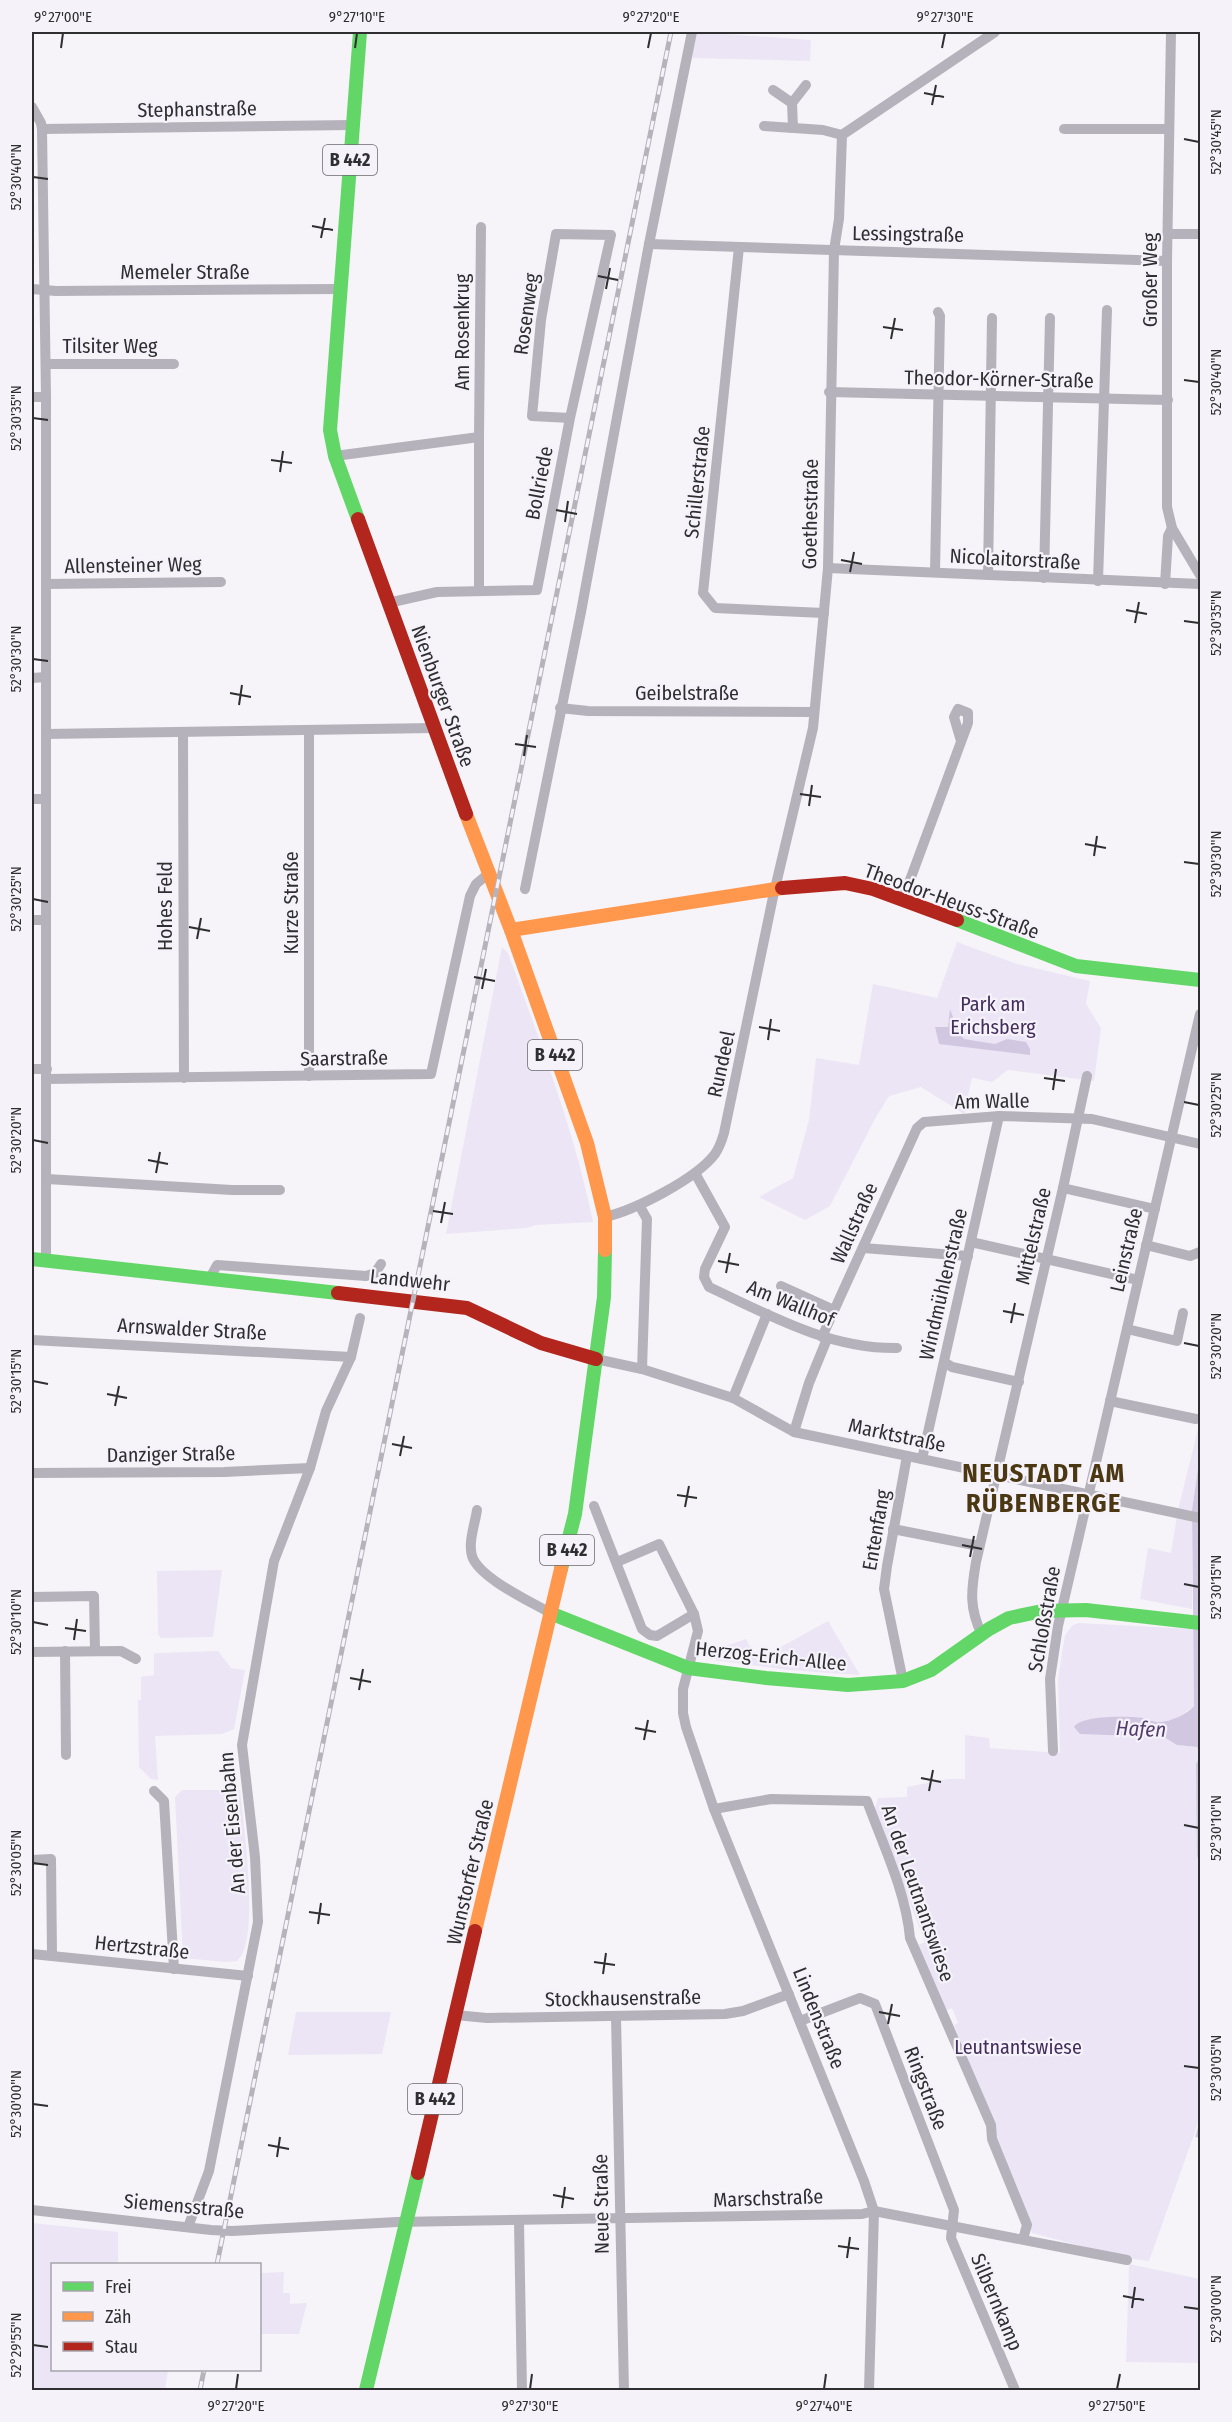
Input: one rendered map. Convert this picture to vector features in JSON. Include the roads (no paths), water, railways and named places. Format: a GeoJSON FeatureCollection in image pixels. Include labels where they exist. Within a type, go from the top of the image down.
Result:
{"type":"FeatureCollection","features":[{"type":"Feature","properties":{"kind":"main road","name":"Nienburger Straße"},"geometry":{"type":"LineString","coordinates":[[360,32],[330,430],[334,456],[488,874],[511,930],[596,1173],[605,1217],[604,1297],[596,1359]]}},
{"type":"Feature","properties":{"kind":"main road","name":"Theodor-Heuss-Straße"},"geometry":{"type":"LineString","coordinates":[[511,930],[776,889],[845,883],[903,899],[1076,966],[1200,980]]}},
{"type":"Feature","properties":{"kind":"main road","name":"Landwehr"},"geometry":{"type":"LineString","coordinates":[[32,1259],[472,1308],[497,1318],[540,1342],[596,1359]]}},
{"type":"Feature","properties":{"kind":"main road","name":"Wunstorfer Straße"},"geometry":{"type":"LineString","coordinates":[[366,2391],[550,1613],[572,1529],[596,1359]]}},
{"type":"Feature","properties":{"kind":"main road","name":"Herzog-Erich-Allee"},"geometry":{"type":"LineString","coordinates":[[550,1613],[688,1668],[848,1685],[903,1681],[931,1670],[1009,1618],[1061,1609]]}},
{"type":"Feature","properties":{"kind":"main road"},"geometry":{"type":"LineString","coordinates":[[1061,1609],[1200,1623]]}},
{"type":"Feature","properties":{"kind":"street"},"geometry":{"type":"LineString","coordinates":[[525,889],[581,612],[648,244],[692,32]]}},
{"type":"Feature","properties":{"kind":"street"},"geometry":{"type":"LineString","coordinates":[[764,126],[842,135],[995,32]]}},
{"type":"Feature","properties":{"kind":"street","name":"Großer Weg"},"geometry":{"type":"LineString","coordinates":[[1171,32],[1167,261],[1167,507],[1172,528],[1200,575]]}},
{"type":"Feature","properties":{"kind":"street"},"geometry":{"type":"LineString","coordinates":[[793,128],[792,103],[806,85]]}},
{"type":"Feature","properties":{"kind":"street"},"geometry":{"type":"LineString","coordinates":[[773,90],[792,103]]}},
{"type":"Feature","properties":{"kind":"street"},"geometry":{"type":"LineString","coordinates":[[32,107],[42,129],[46,364],[46,1260]]}},
{"type":"Feature","properties":{"kind":"street","name":"Stephanstraße"},"geometry":{"type":"LineString","coordinates":[[42,129],[352,125]]}},
{"type":"Feature","properties":{"kind":"street"},"geometry":{"type":"LineString","coordinates":[[1064,129],[1169,129]]}},
{"type":"Feature","properties":{"kind":"street","name":"Goethestraße"},"geometry":{"type":"LineString","coordinates":[[776,889],[813,728],[828,568],[834,250],[839,219],[842,135]]}},
{"type":"Feature","properties":{"kind":"street","name":"Am Rosenkrug"},"geometry":{"type":"LineString","coordinates":[[478,590],[481,227]]}},
{"type":"Feature","properties":{"kind":"street","name":"Rosenweg"},"geometry":{"type":"LineString","coordinates":[[570,418],[532,416],[541,320],[556,234],[611,235]]}},
{"type":"Feature","properties":{"kind":"street"},"geometry":{"type":"LineString","coordinates":[[1168,234],[1200,234]]}},
{"type":"Feature","properties":{"kind":"street","name":"Bollriede"},"geometry":{"type":"LineString","coordinates":[[388,603],[437,592],[537,590],[570,418],[611,235]]}},
{"type":"Feature","properties":{"kind":"street","name":"Lessingstraße"},"geometry":{"type":"LineString","coordinates":[[648,244],[1167,261]]}},
{"type":"Feature","properties":{"kind":"street","name":"Schillerstraße"},"geometry":{"type":"LineString","coordinates":[[739,246],[703,593],[715,608],[824,613]]}},
{"type":"Feature","properties":{"kind":"street","name":"Memeler Straße"},"geometry":{"type":"LineString","coordinates":[[32,289],[56,291],[340,289]]}},
{"type":"Feature","properties":{"kind":"street"},"geometry":{"type":"LineString","coordinates":[[1098,581],[1107,310]]}},
{"type":"Feature","properties":{"kind":"street"},"geometry":{"type":"LineString","coordinates":[[935,572],[940,316],[938,312]]}},
{"type":"Feature","properties":{"kind":"street"},"geometry":{"type":"LineString","coordinates":[[988,575],[992,318]]}},
{"type":"Feature","properties":{"kind":"street"},"geometry":{"type":"LineString","coordinates":[[1044,578],[1050,318]]}},
{"type":"Feature","properties":{"kind":"street","name":"Tilsiter Weg"},"geometry":{"type":"LineString","coordinates":[[46,364],[174,364]]}},
{"type":"Feature","properties":{"kind":"street","name":"Theodor-Körner-Straße"},"geometry":{"type":"LineString","coordinates":[[830,392],[1168,400]]}},
{"type":"Feature","properties":{"kind":"street"},"geometry":{"type":"LineString","coordinates":[[32,397],[46,397]]}},
{"type":"Feature","properties":{"kind":"street"},"geometry":{"type":"LineString","coordinates":[[334,456],[479,437]]}},
{"type":"Feature","properties":{"kind":"street","name":"Großer Weg"},"geometry":{"type":"LineString","coordinates":[[1166,584],[1168,536],[1172,528]]}},
{"type":"Feature","properties":{"kind":"street","name":"Nicolaitorstraße"},"geometry":{"type":"LineString","coordinates":[[828,568],[1200,584]]}},
{"type":"Feature","properties":{"kind":"street","name":"Allensteiner Weg"},"geometry":{"type":"LineString","coordinates":[[46,584],[221,582]]}},
{"type":"Feature","properties":{"kind":"street"},"geometry":{"type":"LineString","coordinates":[[32,678],[46,677]]}},
{"type":"Feature","properties":{"kind":"street","name":"Geibelstraße"},"geometry":{"type":"LineString","coordinates":[[560,708],[588,711],[813,712]]}},
{"type":"Feature","properties":{"kind":"street"},"geometry":{"type":"LineString","coordinates":[[46,734],[435,728]]}},
{"type":"Feature","properties":{"kind":"street","name":"Kurze Straße"},"geometry":{"type":"LineString","coordinates":[[309,730],[309,1076]]}},
{"type":"Feature","properties":{"kind":"street","name":"Hohes Feld"},"geometry":{"type":"LineString","coordinates":[[183,733],[184,1078]]}},
{"type":"Feature","properties":{"kind":"street"},"geometry":{"type":"LineString","coordinates":[[903,899],[961,741]]}},
{"type":"Feature","properties":{"kind":"street"},"geometry":{"type":"LineString","coordinates":[[32,799],[46,799]]}},
{"type":"Feature","properties":{"kind":"street","name":"Saarstraße"},"geometry":{"type":"LineString","coordinates":[[32,1069],[47,1074],[184,1078],[431,1074],[470,896],[476,884],[488,874]]}},
{"type":"Feature","properties":{"kind":"street","name":"Rundeel"},"geometry":{"type":"LineString","coordinates":[[605,1217],[623,1213],[639,1205],[695,1173],[714,1155],[724,1133],[776,889]]}},
{"type":"Feature","properties":{"kind":"street"},"geometry":{"type":"LineString","coordinates":[[32,921],[46,920]]}},
{"type":"Feature","properties":{"kind":"street","name":"Leinstraße"},"geometry":{"type":"LineString","coordinates":[[1088,1495],[1200,1014]]}},
{"type":"Feature","properties":{"kind":"street","name":"Mittelstraße"},"geometry":{"type":"LineString","coordinates":[[981,1635],[974,1619],[970,1598],[979,1546],[1019,1382],[1087,1076]]}},
{"type":"Feature","properties":{"kind":"street","name":"Am Walle"},"geometry":{"type":"LineString","coordinates":[[920,1125],[924,1122],[999,1116],[1092,1119],[1200,1144]]}},
{"type":"Feature","properties":{"kind":"street","name":"Windmühlenstraße"},"geometry":{"type":"LineString","coordinates":[[922,1459],[999,1116]]}},
{"type":"Feature","properties":{"kind":"street","name":"Wallstraße"},"geometry":{"type":"LineString","coordinates":[[794,1432],[834,1310],[920,1125]]}},
{"type":"Feature","properties":{"kind":"street","name":"Am Wallhof"},"geometry":{"type":"LineString","coordinates":[[695,1173],[725,1227],[705,1269],[704,1277],[709,1287],[824,1338],[874,1348],[897,1348]]}},
{"type":"Feature","properties":{"kind":"street"},"geometry":{"type":"LineString","coordinates":[[47,1179],[232,1190],[280,1190]]}},
{"type":"Feature","properties":{"kind":"street"},"geometry":{"type":"LineString","coordinates":[[1063,1188],[1155,1209]]}},
{"type":"Feature","properties":{"kind":"street"},"geometry":{"type":"LineString","coordinates":[[639,1205],[647,1219],[642,1369]]}},
{"type":"Feature","properties":{"kind":"street"},"geometry":{"type":"LineString","coordinates":[[971,1242],[1138,1280]]}},
{"type":"Feature","properties":{"kind":"street"},"geometry":{"type":"LineString","coordinates":[[1146,1245],[1190,1256],[1200,1252]]}},
{"type":"Feature","properties":{"kind":"street"},"geometry":{"type":"LineString","coordinates":[[863,1248],[968,1256]]}},
{"type":"Feature","properties":{"kind":"street","name":"Landwehr"},"geometry":{"type":"LineString","coordinates":[[209,1280],[217,1265],[366,1276],[375,1273],[381,1264]]}},
{"type":"Feature","properties":{"kind":"street"},"geometry":{"type":"LineString","coordinates":[[781,1286],[834,1310]]}},
{"type":"Feature","properties":{"kind":"street"},"geometry":{"type":"LineString","coordinates":[[1127,1329],[1177,1341],[1183,1312]]}},
{"type":"Feature","properties":{"kind":"street"},"geometry":{"type":"LineString","coordinates":[[733,1398],[768,1314]]}},
{"type":"Feature","properties":{"kind":"street","name":"An der Eisenbahn"},"geometry":{"type":"LineString","coordinates":[[188,2227],[209,2171],[258,1922],[255,1857],[242,1737],[275,1556],[310,1468],[326,1411],[351,1356],[360,1318]]}},
{"type":"Feature","properties":{"kind":"street","name":"Arnswalder Straße"},"geometry":{"type":"LineString","coordinates":[[32,1340],[351,1356]]}},
{"type":"Feature","properties":{"kind":"street","name":"Marktstraße"},"geometry":{"type":"LineString","coordinates":[[596,1359],[642,1369],[733,1398],[794,1432],[1200,1518]]}},
{"type":"Feature","properties":{"kind":"street"},"geometry":{"type":"LineString","coordinates":[[944,1362],[952,1367],[1019,1382]]}},
{"type":"Feature","properties":{"kind":"street"},"geometry":{"type":"LineString","coordinates":[[1110,1401],[1196,1419]]}},
{"type":"Feature","properties":{"kind":"street","name":"Entenfang"},"geometry":{"type":"LineString","coordinates":[[903,1681],[884,1589],[907,1456]]}},
{"type":"Feature","properties":{"kind":"street","name":"Danziger Straße"},"geometry":{"type":"LineString","coordinates":[[32,1473],[224,1472],[310,1468]]}},
{"type":"Feature","properties":{"kind":"street","name":"Schloßstraße"},"geometry":{"type":"LineString","coordinates":[[1053,1751],[1050,1679],[1061,1609],[1088,1495]]}},
{"type":"Feature","properties":{"kind":"street"},"geometry":{"type":"LineString","coordinates":[[594,1506],[642,1629],[650,1635],[657,1636],[694,1614],[659,1544],[617,1562]]}},
{"type":"Feature","properties":{"kind":"street"},"geometry":{"type":"LineString","coordinates":[[477,1510],[471,1546],[472,1555],[478,1566],[497,1581],[550,1613]]}},
{"type":"Feature","properties":{"kind":"street"},"geometry":{"type":"LineString","coordinates":[[893,1529],[979,1546]]}},
{"type":"Feature","properties":{"kind":"street"},"geometry":{"type":"LineString","coordinates":[[32,1597],[94,1596],[95,1651]]}},
{"type":"Feature","properties":{"kind":"street","name":"Lindenstraße"},"geometry":{"type":"LineString","coordinates":[[694,1614],[699,1631],[683,1689],[683,1713],[686,1727],[714,1809],[864,2181],[874,2211],[869,2391]]}},
{"type":"Feature","properties":{"kind":"street"},"geometry":{"type":"LineString","coordinates":[[32,1652],[121,1651],[136,1659]]}},
{"type":"Feature","properties":{"kind":"street"},"geometry":{"type":"LineString","coordinates":[[65,1652],[66,1755]]}},
{"type":"Feature","properties":{"kind":"street"},"geometry":{"type":"LineString","coordinates":[[154,1791],[164,1801],[174,1969]]}},
{"type":"Feature","properties":{"kind":"street","name":"An der Leutnantswiese"},"geometry":{"type":"LineString","coordinates":[[714,1809],[771,1799],[867,1801],[902,1897],[909,1922],[910,1938],[991,2125],[992,2139],[1027,2225],[1023,2239]]}},
{"type":"Feature","properties":{"kind":"street"},"geometry":{"type":"LineString","coordinates":[[32,1860],[51,1859],[52,1956]]}},
{"type":"Feature","properties":{"kind":"street","name":"Hertzstraße"},"geometry":{"type":"LineString","coordinates":[[32,1954],[248,1976]]}},
{"type":"Feature","properties":{"kind":"street","name":"Stockhausenstraße"},"geometry":{"type":"LineString","coordinates":[[455,2015],[475,2018],[725,2014],[743,2011],[789,1994]]}},
{"type":"Feature","properties":{"kind":"street","name":"Ringstraße"},"geometry":{"type":"LineString","coordinates":[[800,2021],[860,1998],[874,2004],[954,2210],[951,2227]]}},
{"type":"Feature","properties":{"kind":"street","name":"Neue Straße"},"geometry":{"type":"LineString","coordinates":[[616,2017],[624,2391]]}},
{"type":"Feature","properties":{"kind":"street","name":"Siemensstraße"},"geometry":{"type":"LineString","coordinates":[[32,2210],[211,2230],[406,2222]]}},
{"type":"Feature","properties":{"kind":"street","name":"Marschstraße"},"geometry":{"type":"LineString","coordinates":[[406,2222],[620,2220],[862,2214],[874,2211],[1126,2260]]}},
{"type":"Feature","properties":{"kind":"street"},"geometry":{"type":"LineString","coordinates":[[519,2222],[522,2391]]}},
{"type":"Feature","properties":{"kind":"street","name":"Silbernkamp"},"geometry":{"type":"LineString","coordinates":[[951,2227],[951,2238],[1015,2391]]}},
{"type":"Feature","properties":{"kind":"water"},"geometry":{"type":"Polygon","coordinates":[[[950,1009],[959,1033],[964,1039],[995,1044],[1007,1039],[1026,1042],[1030,1055],[939,1044],[935,1027],[948,1027],[950,1009]]]}},
{"type":"Feature","properties":{"kind":"water","name":"Hafen"},"geometry":{"type":"Polygon","coordinates":[[[1200,1455],[1200,1756],[1197,1747],[1177,1745],[1164,1737],[1080,1734],[1074,1727],[1086,1720],[1127,1717],[1161,1722],[1179,1717],[1194,1706],[1192,1510],[1200,1455]]]}},
{"type":"Feature","properties":{"kind":"water"},"geometry":{"type":"Polygon","coordinates":[[[1200,1756],[1200,1866],[1197,1856],[1196,1764],[1200,1756]]]}},
{"type":"Feature","properties":{"kind":"waterway"},"geometry":{"type":"LineString","coordinates":[[1197,2136],[1200,2126]]}},
{"type":"Feature","properties":{"kind":"railway"},"geometry":{"type":"LineString","coordinates":[[217,2263],[671,32]]}},
{"type":"Feature","properties":{"kind":"railway"},"geometry":{"type":"LineString","coordinates":[[200,2390],[204,2371]]}},
{"type":"Feature","properties":{"kind":"district","name":"NEUSTADT AM RÜBENBERGE"},"geometry":{"type":"Point","coordinates":[1044,1488]}},
{"type":"Feature","properties":{"kind":"park label","name":"Park am Erichsberg"},"geometry":{"type":"Point","coordinates":[993,1016]}},
{"type":"Feature","properties":{"kind":"park label","name":"Leutnantswiese"},"geometry":{"type":"Point","coordinates":[1018,2047]}}]}
